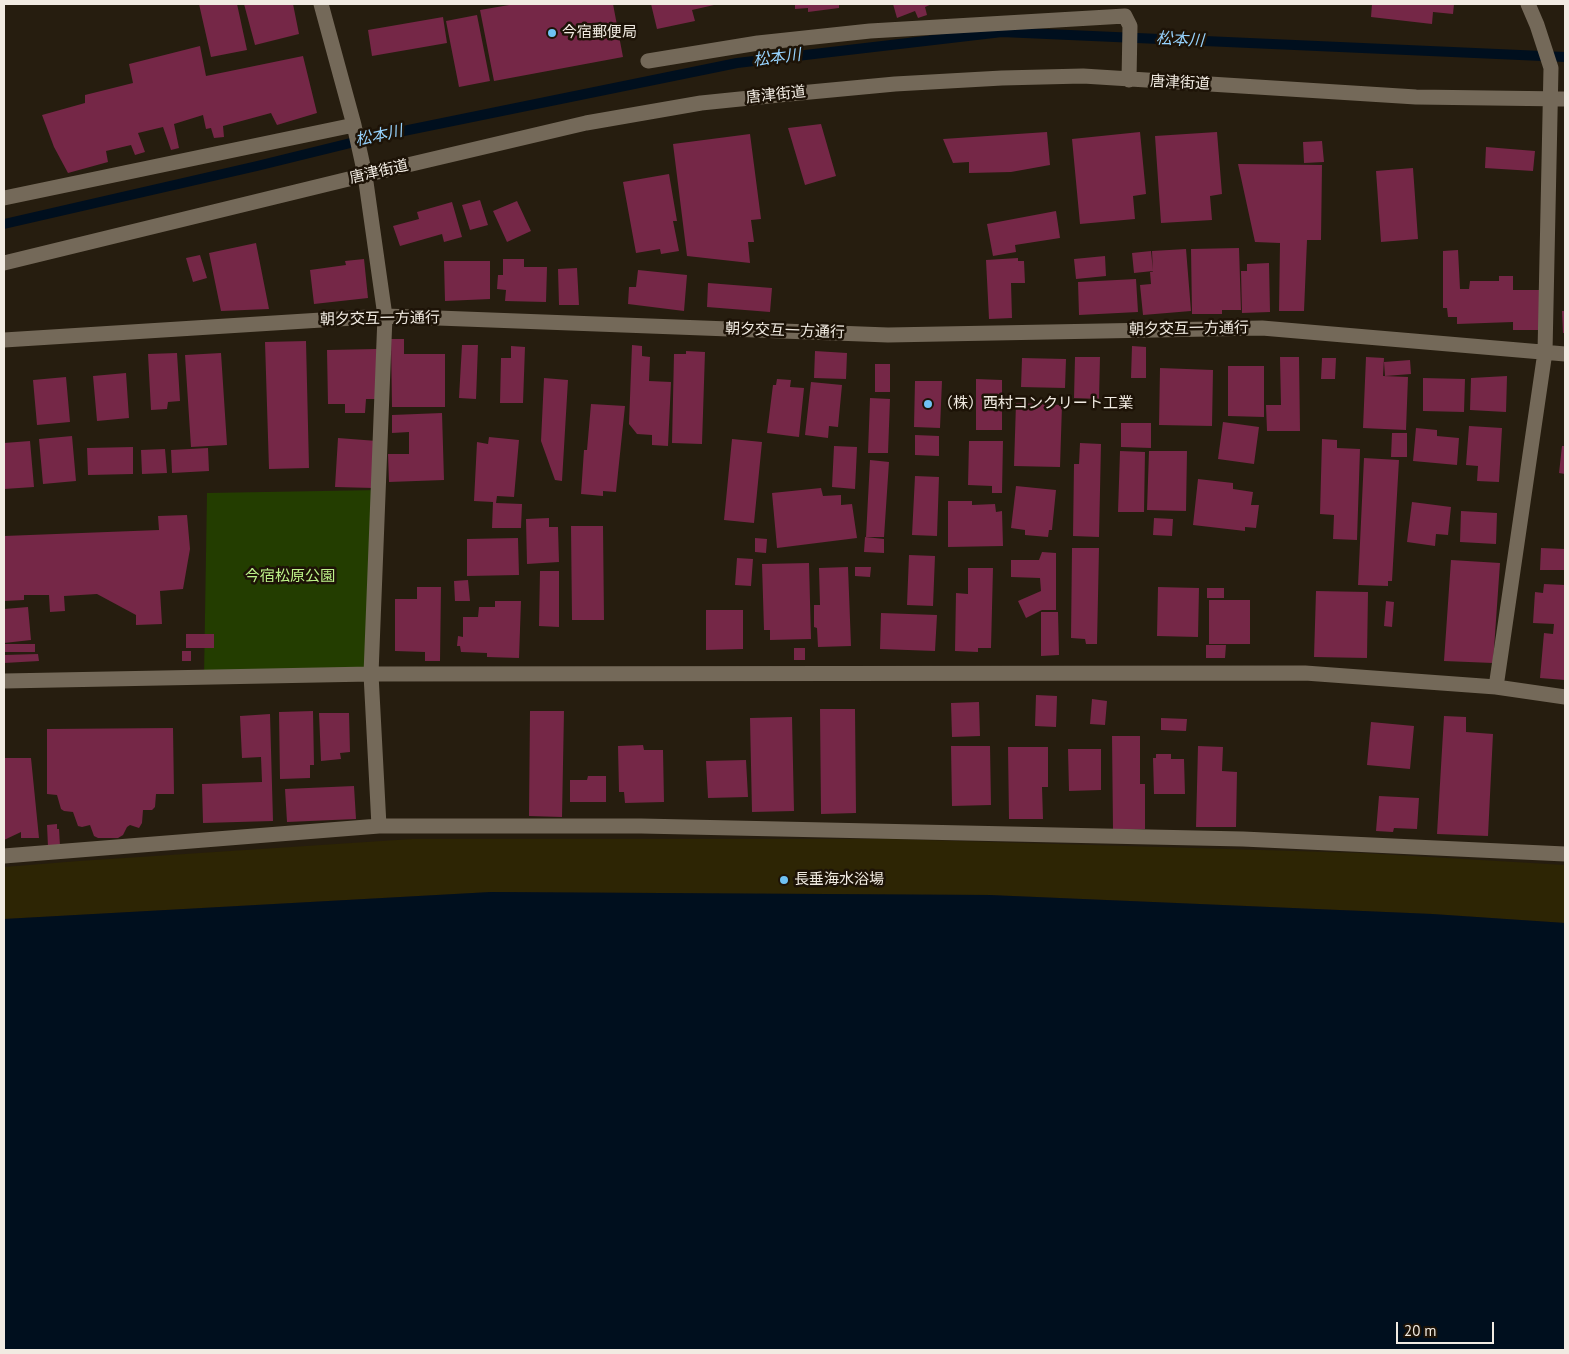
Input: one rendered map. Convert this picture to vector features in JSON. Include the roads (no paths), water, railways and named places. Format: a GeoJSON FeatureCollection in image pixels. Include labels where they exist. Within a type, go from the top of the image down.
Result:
{"type":"FeatureCollection","features":[{"type":"Feature","properties":{"kind":"street"},"geometry":{"type":"LineString","coordinates":[[321,4],[354,125],[365,175],[385,316],[371,674],[379,826]]}},
{"type":"Feature","properties":{"kind":"street"},"geometry":{"type":"LineString","coordinates":[[1496,687],[1545,352],[1558,99],[1537,25],[1528,4]]}},
{"type":"Feature","properties":{"kind":"street"},"geometry":{"type":"LineString","coordinates":[[648,61],[758,43],[1110,10],[1125,16],[1130,26],[1129,80]]}},
{"type":"Feature","properties":{"kind":"street","name":"唐津街道"},"geometry":{"type":"LineString","coordinates":[[4,263],[586,123],[701,103],[885,85],[1002,78],[1083,76],[1416,97],[1558,99]]}},
{"type":"Feature","properties":{"kind":"street"},"geometry":{"type":"LineString","coordinates":[[4,198],[354,125]]}},
{"type":"Feature","properties":{"kind":"street","name":"朝夕交互一方通行"},"geometry":{"type":"LineString","coordinates":[[4,340],[385,316],[888,335],[1262,328],[1565,354]]}},
{"type":"Feature","properties":{"kind":"street"},"geometry":{"type":"LineString","coordinates":[[4,681],[371,674],[1305,673],[1496,687],[1565,697]]}},
{"type":"Feature","properties":{"kind":"street"},"geometry":{"type":"LineString","coordinates":[[4,856],[379,826],[641,826],[922,831],[1243,839],[1565,854]]}},
{"type":"Feature","properties":{"kind":"water"},"geometry":{"type":"Polygon","coordinates":[[[491,892],[989,895],[1432,914],[1565,923],[1565,1350],[4,1350],[4,919],[491,892]]]}},
{"type":"Feature","properties":{"kind":"waterway","name":"松本川"},"geometry":{"type":"LineString","coordinates":[[4,224],[379,136],[737,63],[1002,32],[1565,57]]}},
{"type":"Feature","properties":{"kind":"place","name":"今宿郵便局"},"geometry":{"type":"Point","coordinates":[552,33]}},
{"type":"Feature","properties":{"kind":"place","name":"（株）西村コンクリート工業"},"geometry":{"type":"Point","coordinates":[928,404]}},
{"type":"Feature","properties":{"kind":"place","name":"長垂海水浴場"},"geometry":{"type":"Point","coordinates":[784,880]}},
{"type":"Feature","properties":{"kind":"park label","name":"今宿松原公園"},"geometry":{"type":"Point","coordinates":[290,577]}}]}
